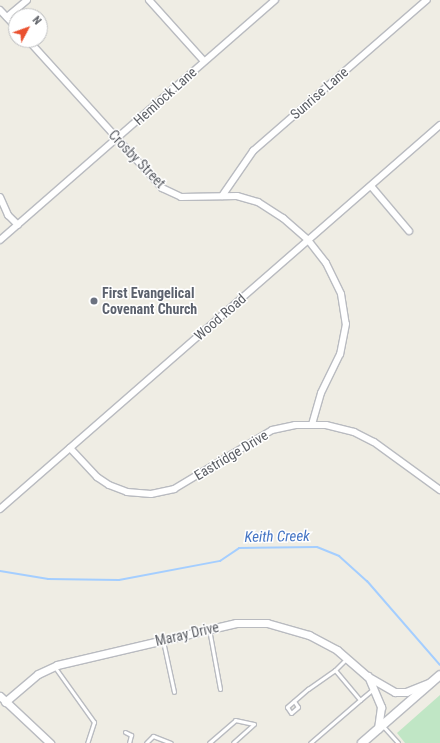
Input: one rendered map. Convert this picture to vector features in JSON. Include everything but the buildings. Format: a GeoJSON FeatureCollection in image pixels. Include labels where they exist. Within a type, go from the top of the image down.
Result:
{"type":"FeatureCollection","features":[{"type":"Feature","properties":{"kind":"main road"},"geometry":{"type":"LineString","coordinates":[[362,743],[438,677]]}},
{"type":"Feature","properties":{"kind":"street"},"geometry":{"type":"LineString","coordinates":[[0,10],[7,17],[27,0]]}},
{"type":"Feature","properties":{"kind":"street"},"geometry":{"type":"LineString","coordinates":[[149,0],[204,61]]}},
{"type":"Feature","properties":{"kind":"street","name":"Hemlock Lane"},"geometry":{"type":"LineString","coordinates":[[0,240],[275,0]]}},
{"type":"Feature","properties":{"kind":"street","name":"Sunrise Lane"},"geometry":{"type":"LineString","coordinates":[[222,196],[252,151],[427,0]]}},
{"type":"Feature","properties":{"kind":"street","name":"Crosby Street"},"geometry":{"type":"LineString","coordinates":[[35,48],[152,178],[169,192],[181,197],[242,197],[267,206],[308,240],[333,275],[344,305],[346,324],[340,354],[321,393],[312,424]]}},
{"type":"Feature","properties":{"kind":"street","name":"Wood Road"},"geometry":{"type":"LineString","coordinates":[[0,509],[440,125]]}},
{"type":"Feature","properties":{"kind":"street"},"geometry":{"type":"LineString","coordinates":[[371,186],[409,231]]}},
{"type":"Feature","properties":{"kind":"street"},"geometry":{"type":"LineString","coordinates":[[0,197],[8,215],[18,225]]}},
{"type":"Feature","properties":{"kind":"street","name":"Eastridge Drive"},"geometry":{"type":"LineString","coordinates":[[70,448],[97,477],[109,485],[127,492],[151,494],[174,489],[272,430],[312,424],[340,427],[363,436],[401,459],[440,490]]}},
{"type":"Feature","properties":{"kind":"street","name":"Maray Drive"},"geometry":{"type":"LineString","coordinates":[[3,699],[38,674],[54,666],[163,639],[236,623],[267,623],[309,635],[347,659],[368,676],[395,692],[406,692],[438,677]]}},
{"type":"Feature","properties":{"kind":"street"},"geometry":{"type":"LineString","coordinates":[[368,676],[381,707],[380,727]]}},
{"type":"Feature","properties":{"kind":"street"},"geometry":{"type":"LineString","coordinates":[[3,699],[50,743]]}},
{"type":"Feature","properties":{"kind":"lane"},"geometry":{"type":"LineString","coordinates":[[209,629],[220,689]]}},
{"type":"Feature","properties":{"kind":"lane"},"geometry":{"type":"LineString","coordinates":[[163,639],[174,692]]}},
{"type":"Feature","properties":{"kind":"lane"},"geometry":{"type":"LineString","coordinates":[[294,702],[347,659]]}},
{"type":"Feature","properties":{"kind":"lane"},"geometry":{"type":"LineString","coordinates":[[54,666],[64,683],[91,714],[94,722],[86,743]]}},
{"type":"Feature","properties":{"kind":"lane"},"geometry":{"type":"LineString","coordinates":[[335,670],[360,700]]}},
{"type":"Feature","properties":{"kind":"lane"},"geometry":{"type":"LineString","coordinates":[[310,743],[373,689]]}},
{"type":"Feature","properties":{"kind":"lane"},"geometry":{"type":"LineString","coordinates":[[208,743],[235,720],[254,724],[233,743]]}},
{"type":"Feature","properties":{"kind":"lane"},"geometry":{"type":"LineString","coordinates":[[380,727],[398,743]]}},
{"type":"Feature","properties":{"kind":"lane"},"geometry":{"type":"LineString","coordinates":[[125,732],[131,735],[129,743]]}},
{"type":"Feature","properties":{"kind":"lane"},"geometry":{"type":"LineString","coordinates":[[146,743],[154,736],[171,743]]}},
{"type":"Feature","properties":{"kind":"green space"},"geometry":{"type":"Polygon","coordinates":[[[440,695],[440,743],[405,743],[397,733],[440,695]]]}},
{"type":"Feature","properties":{"kind":"waterway","name":"Keith Creek"},"geometry":{"type":"LineString","coordinates":[[0,571],[48,579],[119,580],[220,561],[239,548],[317,547],[339,556],[367,581],[440,665]]}},
{"type":"Feature","properties":{"kind":"place","name":"First Evangelical Covenant Church"},"geometry":{"type":"Point","coordinates":[94,301]}}]}
